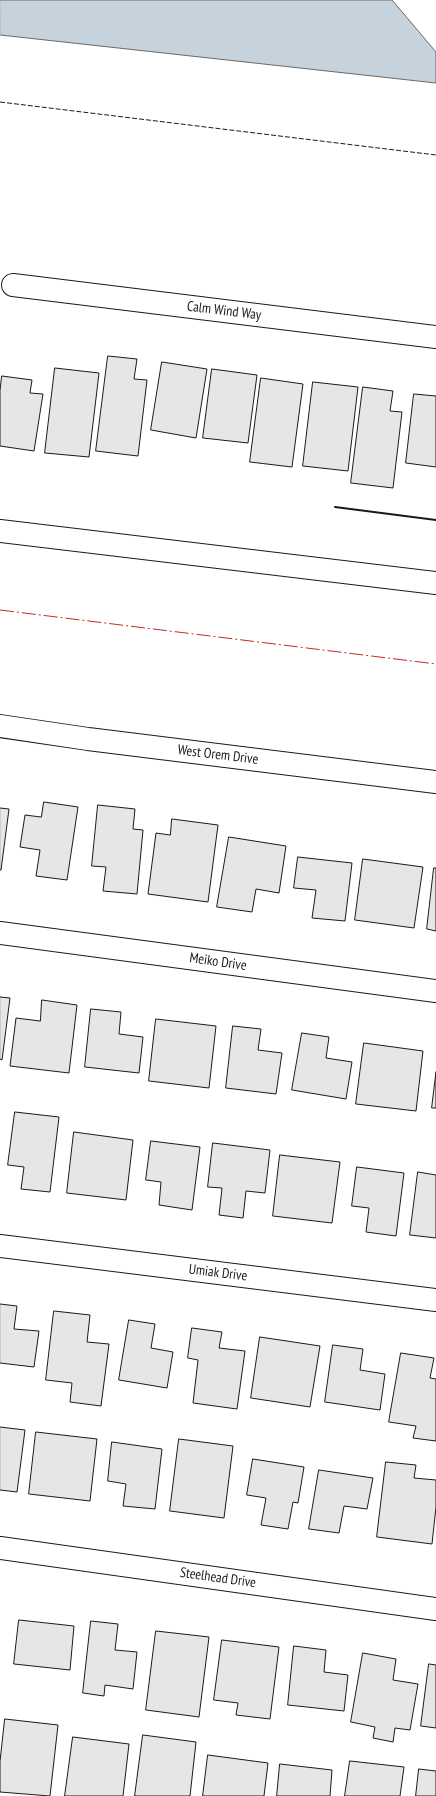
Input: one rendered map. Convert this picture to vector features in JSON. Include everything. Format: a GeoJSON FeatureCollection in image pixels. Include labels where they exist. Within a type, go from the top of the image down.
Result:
{"type":"FeatureCollection","features":[{"type":"Feature","properties":{"kind":"street","name":"Calm Wind Way"},"geometry":{"type":"LineString","coordinates":[[13,285],[436,337]]}},
{"type":"Feature","properties":{"kind":"street"},"geometry":{"type":"LineString","coordinates":[[0,531],[436,583]]}},
{"type":"Feature","properties":{"kind":"street","name":"West Orem Drive"},"geometry":{"type":"LineString","coordinates":[[0,726],[88,739],[436,782]]}},
{"type":"Feature","properties":{"kind":"street","name":"Meiko Drive"},"geometry":{"type":"LineString","coordinates":[[0,933],[436,991]]}},
{"type":"Feature","properties":{"kind":"street","name":"Umiak Drive"},"geometry":{"type":"LineString","coordinates":[[0,1246],[436,1300]]}},
{"type":"Feature","properties":{"kind":"street","name":"Steelhead Drive"},"geometry":{"type":"LineString","coordinates":[[0,1548],[436,1609]]}},
{"type":"Feature","properties":{"kind":"shaded area"},"geometry":{"type":"Polygon","coordinates":[[[0,0],[392,0],[436,52],[436,83],[0,35],[0,0]]]}},
{"type":"Feature","properties":{"kind":"building"},"geometry":{"type":"Polygon","coordinates":[[[108,356],[137,359],[134,379],[147,380],[138,456],[96,451],[108,356]]]}},
{"type":"Feature","properties":{"kind":"building"},"geometry":{"type":"Polygon","coordinates":[[[162,362],[207,369],[196,438],[151,430],[162,362]]]}},
{"type":"Feature","properties":{"kind":"building"},"geometry":{"type":"Polygon","coordinates":[[[55,368],[99,373],[89,457],[45,453],[55,368]]]}},
{"type":"Feature","properties":{"kind":"building"},"geometry":{"type":"Polygon","coordinates":[[[212,369],[257,375],[248,443],[203,438],[212,369]]]}},
{"type":"Feature","properties":{"kind":"building"},"geometry":{"type":"Polygon","coordinates":[[[2,376],[32,380],[30,393],[43,394],[34,451],[0,446],[0,391],[2,376]]]}},
{"type":"Feature","properties":{"kind":"building"},"geometry":{"type":"Polygon","coordinates":[[[261,378],[303,384],[292,467],[250,462],[261,378]]]}},
{"type":"Feature","properties":{"kind":"building"},"geometry":{"type":"Polygon","coordinates":[[[313,382],[358,387],[348,471],[303,466],[313,382]]]}},
{"type":"Feature","properties":{"kind":"building"},"geometry":{"type":"Polygon","coordinates":[[[363,387],[393,391],[390,411],[402,412],[393,488],[351,483],[363,387]]]}},
{"type":"Feature","properties":{"kind":"building"},"geometry":{"type":"Polygon","coordinates":[[[414,394],[436,396],[436,467],[406,463],[414,394]]]}},
{"type":"Feature","properties":{"kind":"building"},"geometry":{"type":"Polygon","coordinates":[[[44,802],[78,807],[67,880],[36,876],[40,850],[20,847],[25,815],[41,817],[44,802]]]}},
{"type":"Feature","properties":{"kind":"building"},"geometry":{"type":"Polygon","coordinates":[[[98,805],[135,809],[133,829],[143,830],[137,894],[103,891],[106,867],[92,866],[98,805]]]}},
{"type":"Feature","properties":{"kind":"building"},"geometry":{"type":"Polygon","coordinates":[[[0,808],[9,809],[1,870],[0,870],[0,808]]]}},
{"type":"Feature","properties":{"kind":"building"},"geometry":{"type":"Polygon","coordinates":[[[172,819],[218,825],[208,902],[148,894],[156,833],[170,835],[172,819]]]}},
{"type":"Feature","properties":{"kind":"building"},"geometry":{"type":"Polygon","coordinates":[[[229,837],[286,846],[279,893],[256,889],[252,912],[217,907],[229,837]]]}},
{"type":"Feature","properties":{"kind":"building"},"geometry":{"type":"Polygon","coordinates":[[[298,857],[352,863],[345,921],[312,918],[316,890],[294,888],[298,857]]]}},
{"type":"Feature","properties":{"kind":"building"},"geometry":{"type":"Polygon","coordinates":[[[363,859],[423,867],[414,928],[355,920],[363,859]]]}},
{"type":"Feature","properties":{"kind":"building"},"geometry":{"type":"Polygon","coordinates":[[[434,868],[436,868],[436,931],[427,929],[434,868]]]}},
{"type":"Feature","properties":{"kind":"building"},"geometry":{"type":"Polygon","coordinates":[[[0,997],[10,998],[2,1060],[0,1059],[0,997]]]}},
{"type":"Feature","properties":{"kind":"building"},"geometry":{"type":"Polygon","coordinates":[[[42,1000],[77,1005],[69,1073],[10,1066],[16,1018],[40,1021],[42,1000]]]}},
{"type":"Feature","properties":{"kind":"building"},"geometry":{"type":"Polygon","coordinates":[[[91,1009],[121,1012],[119,1034],[143,1037],[139,1073],[85,1067],[91,1009]]]}},
{"type":"Feature","properties":{"kind":"building"},"geometry":{"type":"Polygon","coordinates":[[[156,1019],[216,1026],[209,1088],[149,1081],[156,1019]]]}},
{"type":"Feature","properties":{"kind":"building"},"geometry":{"type":"Polygon","coordinates":[[[233,1026],[261,1029],[258,1050],[282,1053],[276,1094],[226,1088],[233,1026]]]}},
{"type":"Feature","properties":{"kind":"building"},"geometry":{"type":"Polygon","coordinates":[[[302,1033],[329,1037],[326,1058],[352,1062],[346,1099],[292,1090],[302,1033]]]}},
{"type":"Feature","properties":{"kind":"building"},"geometry":{"type":"Polygon","coordinates":[[[364,1043],[423,1051],[416,1111],[356,1104],[364,1043]]]}},
{"type":"Feature","properties":{"kind":"building"},"geometry":{"type":"Polygon","coordinates":[[[436,1072],[436,1108],[432,1108],[436,1072]]]}},
{"type":"Feature","properties":{"kind":"building"},"geometry":{"type":"Polygon","coordinates":[[[15,1112],[59,1117],[50,1192],[21,1189],[24,1167],[8,1165],[15,1112]]]}},
{"type":"Feature","properties":{"kind":"building"},"geometry":{"type":"Polygon","coordinates":[[[74,1132],[133,1140],[126,1200],[67,1193],[74,1132]]]}},
{"type":"Feature","properties":{"kind":"building"},"geometry":{"type":"Polygon","coordinates":[[[151,1141],[200,1147],[192,1210],[159,1205],[161,1182],[146,1180],[151,1141]]]}},
{"type":"Feature","properties":{"kind":"building"},"geometry":{"type":"Polygon","coordinates":[[[213,1143],[270,1150],[265,1193],[246,1191],[243,1218],[219,1215],[222,1188],[208,1187],[213,1143]]]}},
{"type":"Feature","properties":{"kind":"building"},"geometry":{"type":"Polygon","coordinates":[[[280,1155],[340,1162],[332,1223],[273,1216],[280,1155]]]}},
{"type":"Feature","properties":{"kind":"building"},"geometry":{"type":"Polygon","coordinates":[[[357,1167],[404,1173],[396,1236],[366,1232],[369,1208],[352,1206],[357,1167]]]}},
{"type":"Feature","properties":{"kind":"building"},"geometry":{"type":"Polygon","coordinates":[[[418,1172],[436,1175],[436,1238],[410,1235],[418,1172]]]}},
{"type":"Feature","properties":{"kind":"building"},"geometry":{"type":"Polygon","coordinates":[[[0,1304],[17,1306],[14,1329],[39,1331],[34,1367],[0,1363],[0,1304]]]}},
{"type":"Feature","properties":{"kind":"building"},"geometry":{"type":"Polygon","coordinates":[[[54,1311],[90,1315],[87,1342],[109,1344],[101,1406],[70,1402],[72,1383],[46,1380],[54,1311]]]}},
{"type":"Feature","properties":{"kind":"building"},"geometry":{"type":"Polygon","coordinates":[[[129,1320],[155,1324],[151,1348],[173,1352],[167,1388],[119,1380],[129,1320]]]}},
{"type":"Feature","properties":{"kind":"building"},"geometry":{"type":"Polygon","coordinates":[[[192,1328],[222,1332],[219,1348],[245,1351],[237,1409],[193,1403],[198,1360],[188,1358],[192,1328]]]}},
{"type":"Feature","properties":{"kind":"building"},"geometry":{"type":"Polygon","coordinates":[[[260,1337],[320,1346],[310,1407],[251,1398],[260,1337]]]}},
{"type":"Feature","properties":{"kind":"building"},"geometry":{"type":"Polygon","coordinates":[[[333,1345],[363,1349],[360,1370],[385,1374],[380,1410],[325,1402],[333,1345]]]}},
{"type":"Feature","properties":{"kind":"building"},"geometry":{"type":"Polygon","coordinates":[[[401,1353],[434,1358],[430,1378],[436,1379],[436,1441],[413,1438],[416,1426],[389,1422],[401,1353]]]}},
{"type":"Feature","properties":{"kind":"building"},"geometry":{"type":"Polygon","coordinates":[[[0,1427],[25,1430],[17,1492],[0,1490],[0,1427]]]}},
{"type":"Feature","properties":{"kind":"building"},"geometry":{"type":"Polygon","coordinates":[[[36,1432],[97,1439],[90,1501],[29,1494],[36,1432]]]}},
{"type":"Feature","properties":{"kind":"building"},"geometry":{"type":"Polygon","coordinates":[[[179,1439],[233,1446],[224,1518],[170,1511],[179,1439]]]}},
{"type":"Feature","properties":{"kind":"building"},"geometry":{"type":"Polygon","coordinates":[[[112,1442],[162,1449],[155,1509],[123,1506],[126,1484],[108,1481],[112,1442]]]}},
{"type":"Feature","properties":{"kind":"building"},"geometry":{"type":"Polygon","coordinates":[[[253,1459],[304,1467],[298,1503],[293,1502],[288,1529],[261,1525],[266,1498],[247,1495],[253,1459]]]}},
{"type":"Feature","properties":{"kind":"building"},"geometry":{"type":"Polygon","coordinates":[[[386,1462],[416,1465],[414,1478],[436,1480],[436,1507],[432,1544],[377,1537],[386,1462]]]}},
{"type":"Feature","properties":{"kind":"building"},"geometry":{"type":"Polygon","coordinates":[[[319,1470],[373,1478],[367,1509],[344,1506],[339,1533],[309,1529],[319,1470]]]}},
{"type":"Feature","properties":{"kind":"building"},"geometry":{"type":"Polygon","coordinates":[[[19,1620],[74,1626],[70,1670],[14,1664],[19,1620]]]}},
{"type":"Feature","properties":{"kind":"building"},"geometry":{"type":"Polygon","coordinates":[[[91,1621],[118,1624],[115,1650],[137,1652],[133,1689],[105,1685],[104,1696],[83,1693],[91,1621]]]}},
{"type":"Feature","properties":{"kind":"building"},"geometry":{"type":"Polygon","coordinates":[[[156,1631],[209,1637],[199,1717],[146,1710],[156,1631]]]}},
{"type":"Feature","properties":{"kind":"building"},"geometry":{"type":"Polygon","coordinates":[[[222,1640],[279,1647],[270,1719],[236,1715],[238,1703],[214,1700],[222,1640]]]}},
{"type":"Feature","properties":{"kind":"building"},"geometry":{"type":"Polygon","coordinates":[[[294,1646],[326,1650],[324,1672],[348,1675],[344,1711],[288,1705],[294,1646]]]}},
{"type":"Feature","properties":{"kind":"building"},"geometry":{"type":"Polygon","coordinates":[[[363,1653],[396,1659],[393,1680],[418,1684],[410,1730],[395,1728],[393,1742],[373,1738],[375,1727],[351,1722],[363,1653]]]}},
{"type":"Feature","properties":{"kind":"building"},"geometry":{"type":"Polygon","coordinates":[[[429,1664],[436,1665],[436,1728],[421,1726],[429,1664]]]}},
{"type":"Feature","properties":{"kind":"building"},"geometry":{"type":"Polygon","coordinates":[[[5,1719],[58,1725],[50,1796],[0,1792],[0,1762],[5,1719]]]}},
{"type":"Feature","properties":{"kind":"building"},"geometry":{"type":"Polygon","coordinates":[[[143,1735],[196,1742],[190,1796],[135,1796],[143,1735]]]}},
{"type":"Feature","properties":{"kind":"building"},"geometry":{"type":"Polygon","coordinates":[[[73,1737],[129,1744],[123,1796],[65,1796],[73,1737]]]}},
{"type":"Feature","properties":{"kind":"building"},"geometry":{"type":"Polygon","coordinates":[[[208,1755],[268,1763],[264,1796],[203,1796],[208,1755]]]}},
{"type":"Feature","properties":{"kind":"building"},"geometry":{"type":"Polygon","coordinates":[[[350,1761],[404,1767],[400,1796],[345,1796],[350,1761]]]}},
{"type":"Feature","properties":{"kind":"building"},"geometry":{"type":"Polygon","coordinates":[[[280,1764],[332,1770],[330,1796],[277,1796],[280,1764]]]}},
{"type":"Feature","properties":{"kind":"building"},"geometry":{"type":"Polygon","coordinates":[[[419,1769],[436,1771],[436,1796],[416,1796],[419,1769]]]}},
{"type":"Feature","properties":{"kind":"fence"},"geometry":{"type":"LineString","coordinates":[[0,102],[436,155]]}},
{"type":"Feature","properties":{"kind":"wall"},"geometry":{"type":"LineString","coordinates":[[335,507],[436,520]]}},
{"type":"Feature","properties":{"kind":"power"},"geometry":{"type":"LineString","coordinates":[[0,610],[436,664]]}}]}
